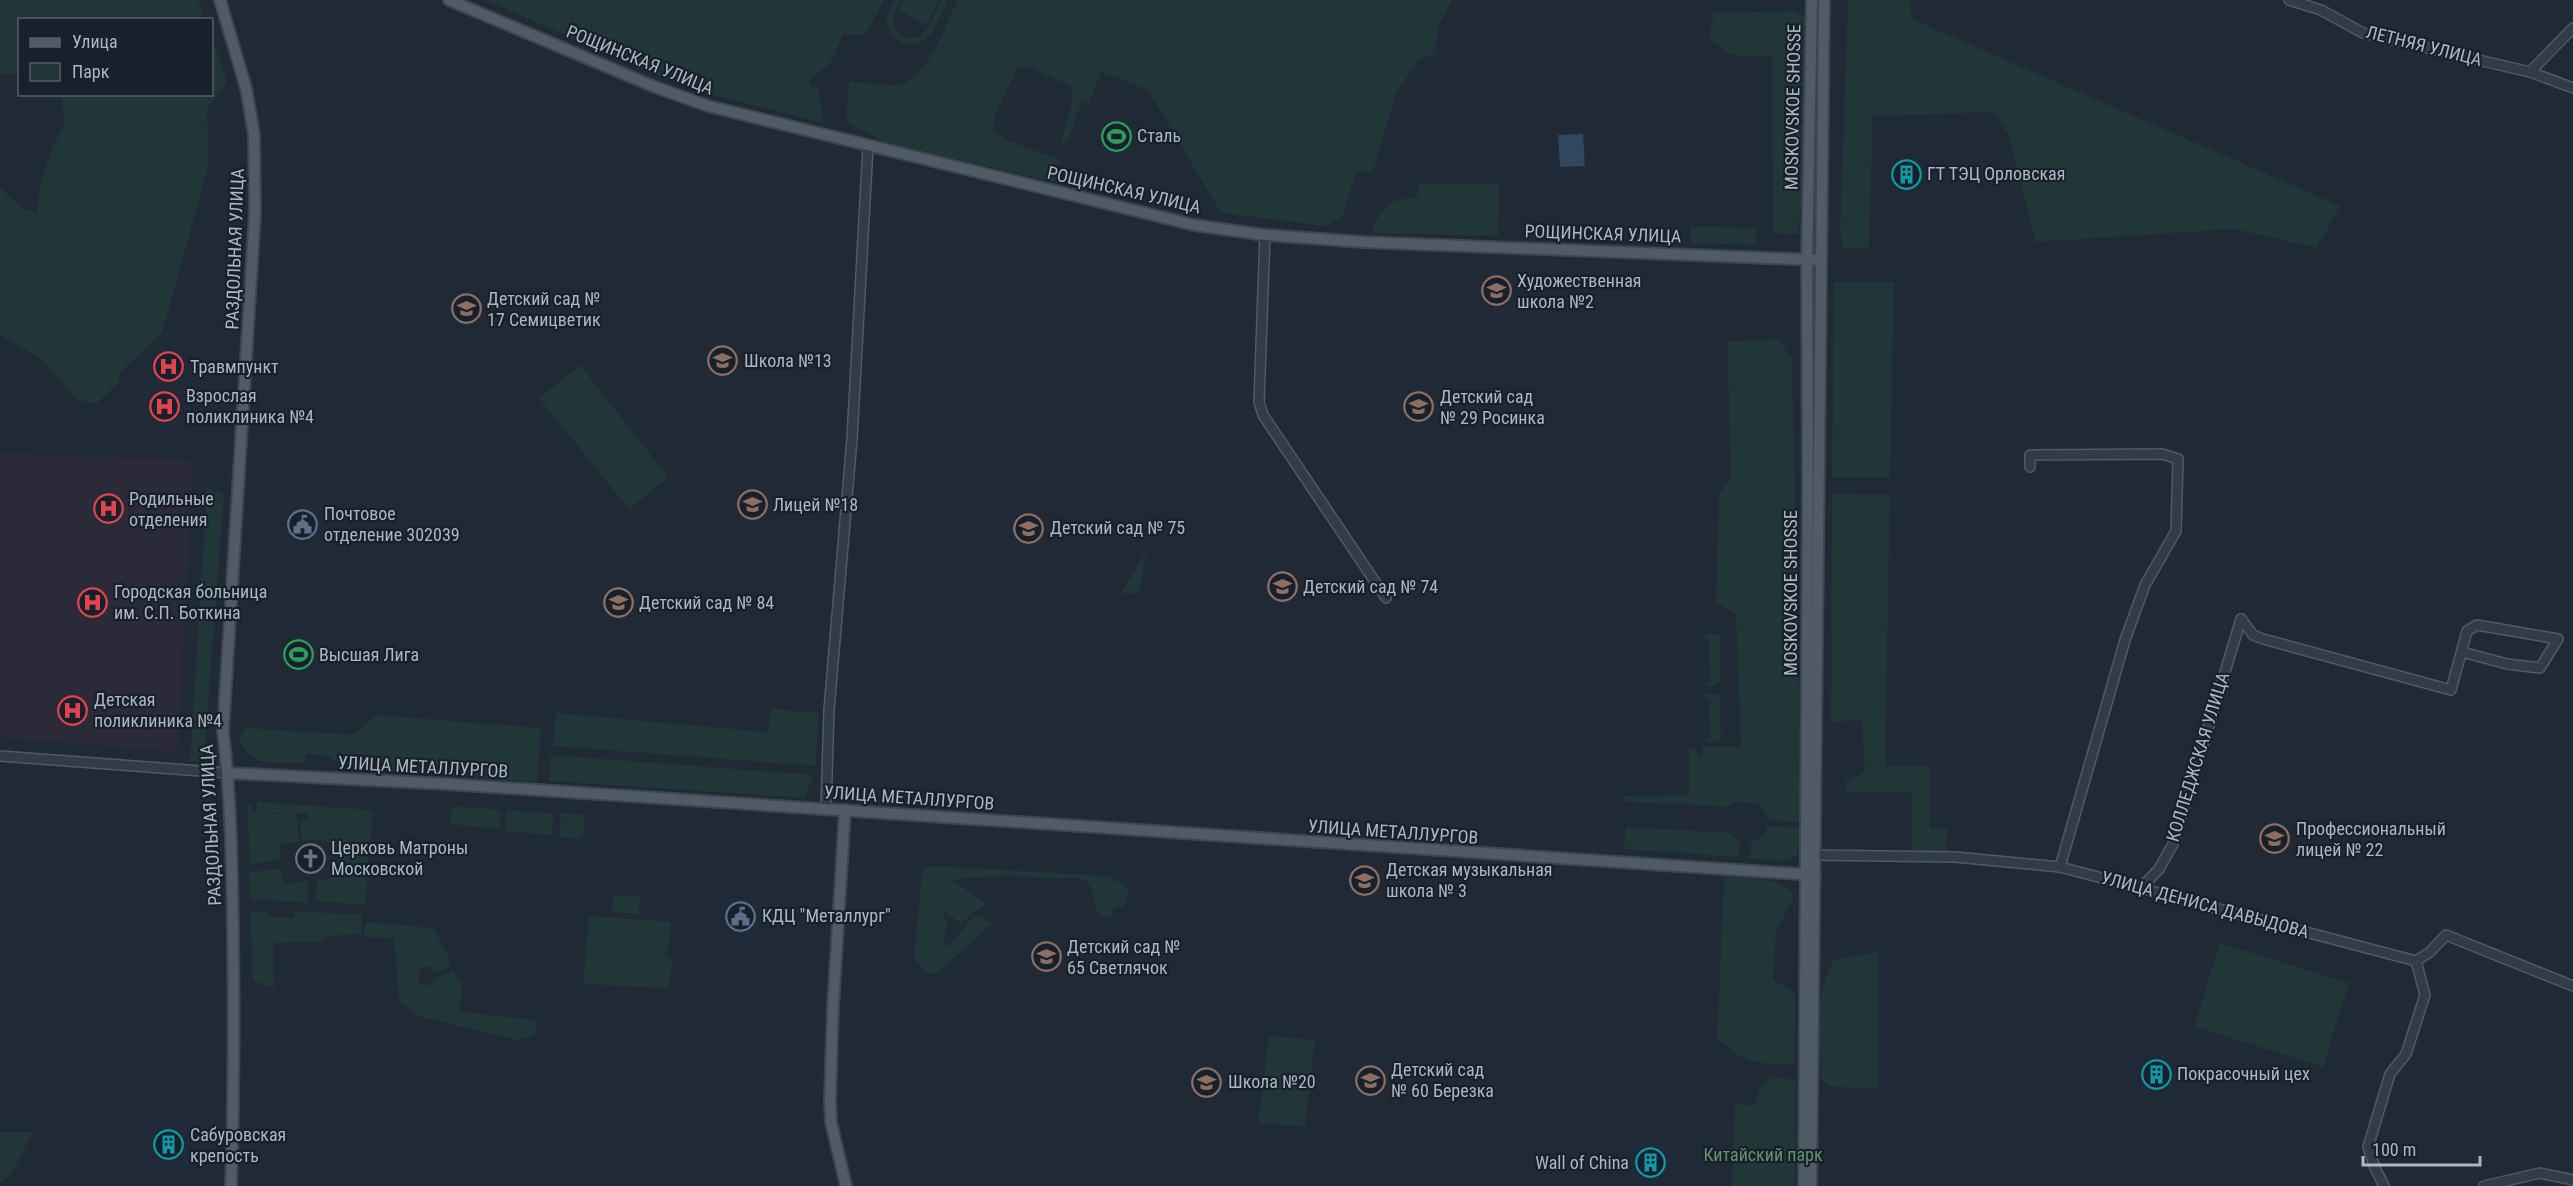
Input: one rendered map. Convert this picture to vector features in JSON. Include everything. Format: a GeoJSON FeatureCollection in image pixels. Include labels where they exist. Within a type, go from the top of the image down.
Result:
{"type":"FeatureCollection","features":[{"type":"Feature","properties":{"kind":"main road","name":"РАЗДОЛЬНАЯ УЛИЦА"},"geometry":{"type":"LineString","coordinates":[[220,0],[246,88],[254,134],[255,214],[248,351],[224,685],[223,731],[228,773],[234,1018],[231,1186]]}},
{"type":"Feature","properties":{"kind":"main road","name":"РОЩИНСКАЯ УЛИЦА"},"geometry":{"type":"LineString","coordinates":[[449,0],[676,95],[708,106],[1194,225],[1265,235],[1363,242],[1821,260]]}},
{"type":"Feature","properties":{"kind":"main road","name":"MOSKOVSKOE SHOSSE"},"geometry":{"type":"LineString","coordinates":[[1811,1186],[1807,259],[1812,0]]}},
{"type":"Feature","properties":{"kind":"main road","name":"MOSKOVSKOE SHOSSE"},"geometry":{"type":"LineString","coordinates":[[1811,855],[1824,0]]}},
{"type":"Feature","properties":{"kind":"main road","name":"УЛИЦА МЕТАЛЛУРГОВ"},"geometry":{"type":"LineString","coordinates":[[228,773],[447,784],[1811,875]]}},
{"type":"Feature","properties":{"kind":"main road"},"geometry":{"type":"LineString","coordinates":[[845,810],[833,1007],[830,1100],[831,1122],[846,1186]]}},
{"type":"Feature","properties":{"kind":"main road","name":"MOSKOVSKOE SHOSSE"},"geometry":{"type":"LineString","coordinates":[[1804,1186],[1811,875]]}},
{"type":"Feature","properties":{"kind":"street","name":"ЛЕТНЯЯ УЛИЦА"},"geometry":{"type":"LineString","coordinates":[[2289,0],[2321,10],[2363,33],[2530,72],[2573,88]]}},
{"type":"Feature","properties":{"kind":"street"},"geometry":{"type":"LineString","coordinates":[[2530,72],[2573,28]]}},
{"type":"Feature","properties":{"kind":"street"},"geometry":{"type":"LineString","coordinates":[[826,809],[829,710],[852,439],[868,146]]}},
{"type":"Feature","properties":{"kind":"street"},"geometry":{"type":"LineString","coordinates":[[1265,235],[1258,402],[1263,415],[1386,598]]}},
{"type":"Feature","properties":{"kind":"street"},"geometry":{"type":"LineString","coordinates":[[2030,467],[2030,455],[2162,454],[2178,459],[2176,531],[2145,585],[2125,640],[2060,867]]}},
{"type":"Feature","properties":{"kind":"street","name":"КОЛЛЕДЖСКАЯ УЛИЦА"},"geometry":{"type":"LineString","coordinates":[[2141,888],[2159,869],[2172,844],[2241,619],[2253,635],[2263,639],[2451,690],[2462,652]]}},
{"type":"Feature","properties":{"kind":"street"},"geometry":{"type":"LineString","coordinates":[[2477,625],[2558,639],[2540,668],[2507,664],[2462,652],[2467,632],[2477,625]]}},
{"type":"Feature","properties":{"kind":"street","name":"УЛИЦА МЕТАЛЛУРГОВ"},"geometry":{"type":"LineString","coordinates":[[0,756],[228,773]]}},
{"type":"Feature","properties":{"kind":"street","name":"УЛИЦА ДЕНИСА ДАВЫДОВА"},"geometry":{"type":"LineString","coordinates":[[1811,855],[1955,857],[2060,867],[2415,961]]}},
{"type":"Feature","properties":{"kind":"street"},"geometry":{"type":"LineString","coordinates":[[2384,1186],[2368,1147],[2390,1074],[2406,1054],[2425,995],[2415,961],[2430,952],[2446,935],[2573,986]]}},
{"type":"Feature","properties":{"kind":"street"},"geometry":{"type":"LineString","coordinates":[[2484,1186],[2540,1173],[2573,1180]]}},
{"type":"Feature","properties":{"kind":"shaded area","name":"Городская больница им. С.П. Боткина"},"geometry":{"type":"Polygon","coordinates":[[[0,453],[188,460],[193,467],[177,752],[0,737],[0,453]]]}},
{"type":"Feature","properties":{"kind":"green space"},"geometry":{"type":"Polygon","coordinates":[[[0,0],[198,0],[205,18],[18,18],[18,74],[0,74],[0,0]]]}},
{"type":"Feature","properties":{"kind":"green space"},"geometry":{"type":"Polygon","coordinates":[[[486,0],[884,0],[866,34],[843,35],[831,62],[811,80],[810,85],[818,88],[823,123],[706,93],[645,70],[486,0]]]}},
{"type":"Feature","properties":{"kind":"green space"},"geometry":{"type":"Polygon","coordinates":[[[895,0],[902,0],[893,17],[894,27],[900,35],[913,38],[918,37],[928,27],[941,0],[948,0],[927,38],[915,44],[908,44],[897,39],[889,29],[887,16],[895,0]]]}},
{"type":"Feature","properties":{"kind":"green space"},"geometry":{"type":"Polygon","coordinates":[[[904,0],[939,0],[927,25],[898,10],[904,0]]]}},
{"type":"Feature","properties":{"kind":"green space"},"geometry":{"type":"Polygon","coordinates":[[[958,0],[1452,0],[1439,25],[1435,54],[1419,59],[1396,93],[1373,172],[1356,173],[1342,217],[1326,226],[1221,213],[1148,90],[1101,72],[1089,104],[1082,101],[1067,143],[1061,141],[1073,99],[1071,86],[1026,66],[1017,69],[994,117],[994,130],[1006,140],[1061,160],[1053,182],[886,143],[846,122],[849,81],[891,85],[908,82],[934,51],[958,0]]]}},
{"type":"Feature","properties":{"kind":"green space"},"geometry":{"type":"Polygon","coordinates":[[[1848,0],[1910,0],[1912,19],[2340,206],[2317,248],[2234,229],[2036,242],[2009,136],[1995,112],[1873,116],[1869,247],[1844,249],[1840,231],[1848,0]]]}},
{"type":"Feature","properties":{"kind":"green space"},"geometry":{"type":"Polygon","coordinates":[[[1793,11],[1805,17],[1801,206],[1798,234],[1773,233],[1772,57],[1731,55],[1709,38],[1714,13],[1793,11]]]}},
{"type":"Feature","properties":{"kind":"green space"},"geometry":{"type":"Polygon","coordinates":[[[213,41],[227,82],[207,108],[209,164],[162,333],[118,374],[120,381],[97,403],[77,400],[41,359],[0,335],[0,188],[21,207],[37,213],[40,186],[52,148],[65,124],[61,96],[213,96],[213,41]]]}},
{"type":"Feature","properties":{"kind":"green space"},"geometry":{"type":"Polygon","coordinates":[[[1420,183],[1499,184],[1498,236],[1374,233],[1373,225],[1386,208],[1400,199],[1416,198],[1420,183]]]}},
{"type":"Feature","properties":{"kind":"green space"},"geometry":{"type":"Polygon","coordinates":[[[1691,226],[1756,228],[1756,245],[1691,243],[1691,226]]]}},
{"type":"Feature","properties":{"kind":"green space"},"geometry":{"type":"Polygon","coordinates":[[[1834,282],[1894,282],[1890,477],[1832,478],[1834,282]]]}},
{"type":"Feature","properties":{"kind":"green space"},"geometry":{"type":"Polygon","coordinates":[[[1778,339],[1792,359],[1802,822],[1768,820],[1764,809],[1752,803],[1735,802],[1729,807],[1623,801],[1623,796],[1689,795],[1689,749],[1696,749],[1697,755],[1702,755],[1702,747],[1741,747],[1736,615],[1716,602],[1719,495],[1731,477],[1727,342],[1778,339]]]}},
{"type":"Feature","properties":{"kind":"green space"},"geometry":{"type":"Polygon","coordinates":[[[580,365],[668,477],[629,509],[539,398],[580,365]]]}},
{"type":"Feature","properties":{"kind":"green space"},"geometry":{"type":"Polygon","coordinates":[[[207,487],[224,495],[204,756],[201,761],[190,761],[207,487]]]}},
{"type":"Feature","properties":{"kind":"green space"},"geometry":{"type":"Polygon","coordinates":[[[1832,494],[1890,495],[1885,766],[1930,766],[1930,828],[1947,829],[1946,853],[1912,850],[1912,792],[1846,793],[1846,781],[1865,772],[1862,720],[1831,722],[1832,494]]]}},
{"type":"Feature","properties":{"kind":"green space"},"geometry":{"type":"Polygon","coordinates":[[[1146,552],[1139,594],[1121,593],[1146,552]]]}},
{"type":"Feature","properties":{"kind":"green space"},"geometry":{"type":"Polygon","coordinates":[[[1707,634],[1717,634],[1720,637],[1720,682],[1711,686],[1702,683],[1710,682],[1709,639],[1702,638],[1707,634]]]}},
{"type":"Feature","properties":{"kind":"green space"},"geometry":{"type":"Polygon","coordinates":[[[1707,694],[1717,694],[1720,697],[1721,738],[1712,742],[1702,739],[1710,738],[1709,699],[1702,698],[1707,694]]]}},
{"type":"Feature","properties":{"kind":"green space"},"geometry":{"type":"Polygon","coordinates":[[[771,709],[819,713],[815,766],[553,746],[556,713],[768,732],[771,709]]]}},
{"type":"Feature","properties":{"kind":"green space"},"geometry":{"type":"Polygon","coordinates":[[[377,715],[541,728],[537,782],[348,768],[324,755],[305,754],[305,763],[266,762],[251,755],[244,749],[239,739],[245,728],[353,735],[377,715]]]}},
{"type":"Feature","properties":{"kind":"green space"},"geometry":{"type":"Polygon","coordinates":[[[551,755],[814,775],[804,798],[549,781],[551,755]]]}},
{"type":"Feature","properties":{"kind":"green space"},"geometry":{"type":"Polygon","coordinates":[[[257,802],[373,810],[365,904],[316,902],[317,881],[327,880],[337,871],[338,862],[337,854],[330,844],[318,840],[302,841],[300,822],[308,822],[308,814],[268,812],[266,804],[267,813],[297,814],[299,842],[279,844],[281,860],[250,864],[247,804],[251,804],[251,812],[257,812],[257,802]]]}},
{"type":"Feature","properties":{"kind":"green space"},"geometry":{"type":"Polygon","coordinates":[[[452,806],[501,810],[499,829],[450,824],[452,806]]]}},
{"type":"Feature","properties":{"kind":"green space"},"geometry":{"type":"Polygon","coordinates":[[[507,810],[554,814],[552,835],[505,831],[507,810]]]}},
{"type":"Feature","properties":{"kind":"green space"},"geometry":{"type":"Polygon","coordinates":[[[561,813],[585,815],[583,835],[578,839],[559,837],[561,813]]]}},
{"type":"Feature","properties":{"kind":"green space"},"geometry":{"type":"Polygon","coordinates":[[[1767,826],[1801,828],[1800,847],[1795,857],[1784,861],[1750,858],[1751,843],[1767,832],[1767,826]]]}},
{"type":"Feature","properties":{"kind":"green space"},"geometry":{"type":"Polygon","coordinates":[[[1626,827],[1730,833],[1740,842],[1739,857],[1624,849],[1626,827]]]}},
{"type":"Feature","properties":{"kind":"green space"},"geometry":{"type":"Polygon","coordinates":[[[927,867],[1111,876],[1112,880],[1124,884],[1129,891],[1125,906],[1114,908],[1111,917],[1103,917],[1098,914],[1089,885],[1081,879],[991,877],[952,880],[987,904],[960,923],[943,910],[944,919],[948,921],[943,944],[949,946],[973,917],[979,914],[992,924],[936,974],[929,974],[919,965],[914,956],[922,874],[927,867]]]}},
{"type":"Feature","properties":{"kind":"green space"},"geometry":{"type":"Polygon","coordinates":[[[281,869],[284,884],[307,881],[309,903],[250,899],[249,872],[281,869]]]}},
{"type":"Feature","properties":{"kind":"green space"},"geometry":{"type":"Polygon","coordinates":[[[1724,877],[1771,881],[1780,884],[1795,895],[1776,931],[1773,980],[1795,993],[1795,1064],[1761,1063],[1746,1059],[1717,1039],[1724,877]]]}},
{"type":"Feature","properties":{"kind":"green space"},"geometry":{"type":"Polygon","coordinates":[[[613,895],[640,897],[639,914],[612,912],[613,895]]]}},
{"type":"Feature","properties":{"kind":"green space"},"geometry":{"type":"Polygon","coordinates":[[[250,912],[268,912],[268,917],[294,918],[295,912],[362,914],[362,934],[328,936],[321,942],[273,943],[274,988],[253,981],[250,912]]]}},
{"type":"Feature","properties":{"kind":"green space"},"geometry":{"type":"Polygon","coordinates":[[[589,916],[671,922],[667,957],[673,959],[668,988],[583,984],[589,916]]]}},
{"type":"Feature","properties":{"kind":"green space"},"geometry":{"type":"Polygon","coordinates":[[[365,922],[433,928],[450,960],[449,967],[433,974],[432,967],[420,967],[419,984],[432,985],[433,980],[453,970],[462,985],[460,1012],[538,1020],[534,1036],[517,1040],[421,1017],[399,1002],[394,938],[364,937],[365,922]]]}},
{"type":"Feature","properties":{"kind":"green space"},"geometry":{"type":"Polygon","coordinates":[[[2220,943],[2349,983],[2323,1067],[2194,1026],[2220,943]]]}},
{"type":"Feature","properties":{"kind":"green space"},"geometry":{"type":"Polygon","coordinates":[[[1878,952],[1878,1088],[1831,1087],[1821,1080],[1819,1034],[1820,1003],[1827,973],[1834,960],[1878,952]]]}},
{"type":"Feature","properties":{"kind":"green space"},"geometry":{"type":"Polygon","coordinates":[[[1269,1036],[1315,1040],[1305,1127],[1258,1123],[1269,1036]]]}},
{"type":"Feature","properties":{"kind":"green space","name":"Китайский парк"},"geometry":{"type":"Polygon","coordinates":[[[1772,1077],[1796,1080],[1795,1186],[1732,1186],[1735,1103],[1755,1106],[1760,1088],[1772,1077]]]}},
{"type":"Feature","properties":{"kind":"green space"},"geometry":{"type":"Polygon","coordinates":[[[0,1132],[33,1132],[12,1173],[0,1183],[0,1132]]]}},
{"type":"Feature","properties":{"kind":"water"},"geometry":{"type":"Polygon","coordinates":[[[1583,134],[1585,166],[1560,167],[1558,135],[1583,134]]]}},
{"type":"Feature","properties":{"kind":"place","name":"Сталь"},"geometry":{"type":"Point","coordinates":[1116,136]}},
{"type":"Feature","properties":{"kind":"place","name":"ГТ ТЭЦ Орловская"},"geometry":{"type":"Point","coordinates":[1906,174]}},
{"type":"Feature","properties":{"kind":"place","name":"Художественная школа №2"},"geometry":{"type":"Point","coordinates":[1496,291]}},
{"type":"Feature","properties":{"kind":"place","name":"Детский сад № 17 Семицветик"},"geometry":{"type":"Point","coordinates":[466,309]}},
{"type":"Feature","properties":{"kind":"place","name":"Школа №13"},"geometry":{"type":"Point","coordinates":[723,361]}},
{"type":"Feature","properties":{"kind":"place","name":"Травмпункт"},"geometry":{"type":"Point","coordinates":[169,367]}},
{"type":"Feature","properties":{"kind":"place","name":"Взрослая поликлиника №4"},"geometry":{"type":"Point","coordinates":[165,406]}},
{"type":"Feature","properties":{"kind":"place","name":"Детский сад № 29 Росинка"},"geometry":{"type":"Point","coordinates":[1419,407]}},
{"type":"Feature","properties":{"kind":"place","name":"Лицей №18"},"geometry":{"type":"Point","coordinates":[752,505]}},
{"type":"Feature","properties":{"kind":"place","name":"Родильные отделения"},"geometry":{"type":"Point","coordinates":[108,509]}},
{"type":"Feature","properties":{"kind":"place","name":"Почтовое отделение 302039"},"geometry":{"type":"Point","coordinates":[303,524]}},
{"type":"Feature","properties":{"kind":"place","name":"Детский сад № 75"},"geometry":{"type":"Point","coordinates":[1029,528]}},
{"type":"Feature","properties":{"kind":"place","name":"Детский сад № 74"},"geometry":{"type":"Point","coordinates":[1282,587]}},
{"type":"Feature","properties":{"kind":"place","name":"Городская больница им. С.П. Боткина"},"geometry":{"type":"Point","coordinates":[93,602]}},
{"type":"Feature","properties":{"kind":"place","name":"Детский сад № 84"},"geometry":{"type":"Point","coordinates":[618,603]}},
{"type":"Feature","properties":{"kind":"place","name":"Высшая Лига"},"geometry":{"type":"Point","coordinates":[298,655]}},
{"type":"Feature","properties":{"kind":"place","name":"Детская поликлиника №4"},"geometry":{"type":"Point","coordinates":[73,710]}},
{"type":"Feature","properties":{"kind":"place","name":"Профессиональный лицей № 22"},"geometry":{"type":"Point","coordinates":[2275,839]}},
{"type":"Feature","properties":{"kind":"place","name":"Церковь Матроны Московской"},"geometry":{"type":"Point","coordinates":[310,858]}},
{"type":"Feature","properties":{"kind":"place","name":"Детская музыкальная школа № 3"},"geometry":{"type":"Point","coordinates":[1365,880]}},
{"type":"Feature","properties":{"kind":"place","name":"КДЦ \"Металлург\""},"geometry":{"type":"Point","coordinates":[741,916]}},
{"type":"Feature","properties":{"kind":"place","name":"Детский сад № 65 Светлячок"},"geometry":{"type":"Point","coordinates":[1046,957]}},
{"type":"Feature","properties":{"kind":"place","name":"Покрасочный цех"},"geometry":{"type":"Point","coordinates":[2156,1074]}},
{"type":"Feature","properties":{"kind":"place","name":"Детский сад № 60 Березка"},"geometry":{"type":"Point","coordinates":[1370,1080]}},
{"type":"Feature","properties":{"kind":"place","name":"Школа №20"},"geometry":{"type":"Point","coordinates":[1207,1082]}},
{"type":"Feature","properties":{"kind":"place","name":"Сабуровская крепость"},"geometry":{"type":"Point","coordinates":[169,1145]}},
{"type":"Feature","properties":{"kind":"place","name":"Wall of China"},"geometry":{"type":"Point","coordinates":[1650,1163]}}]}
